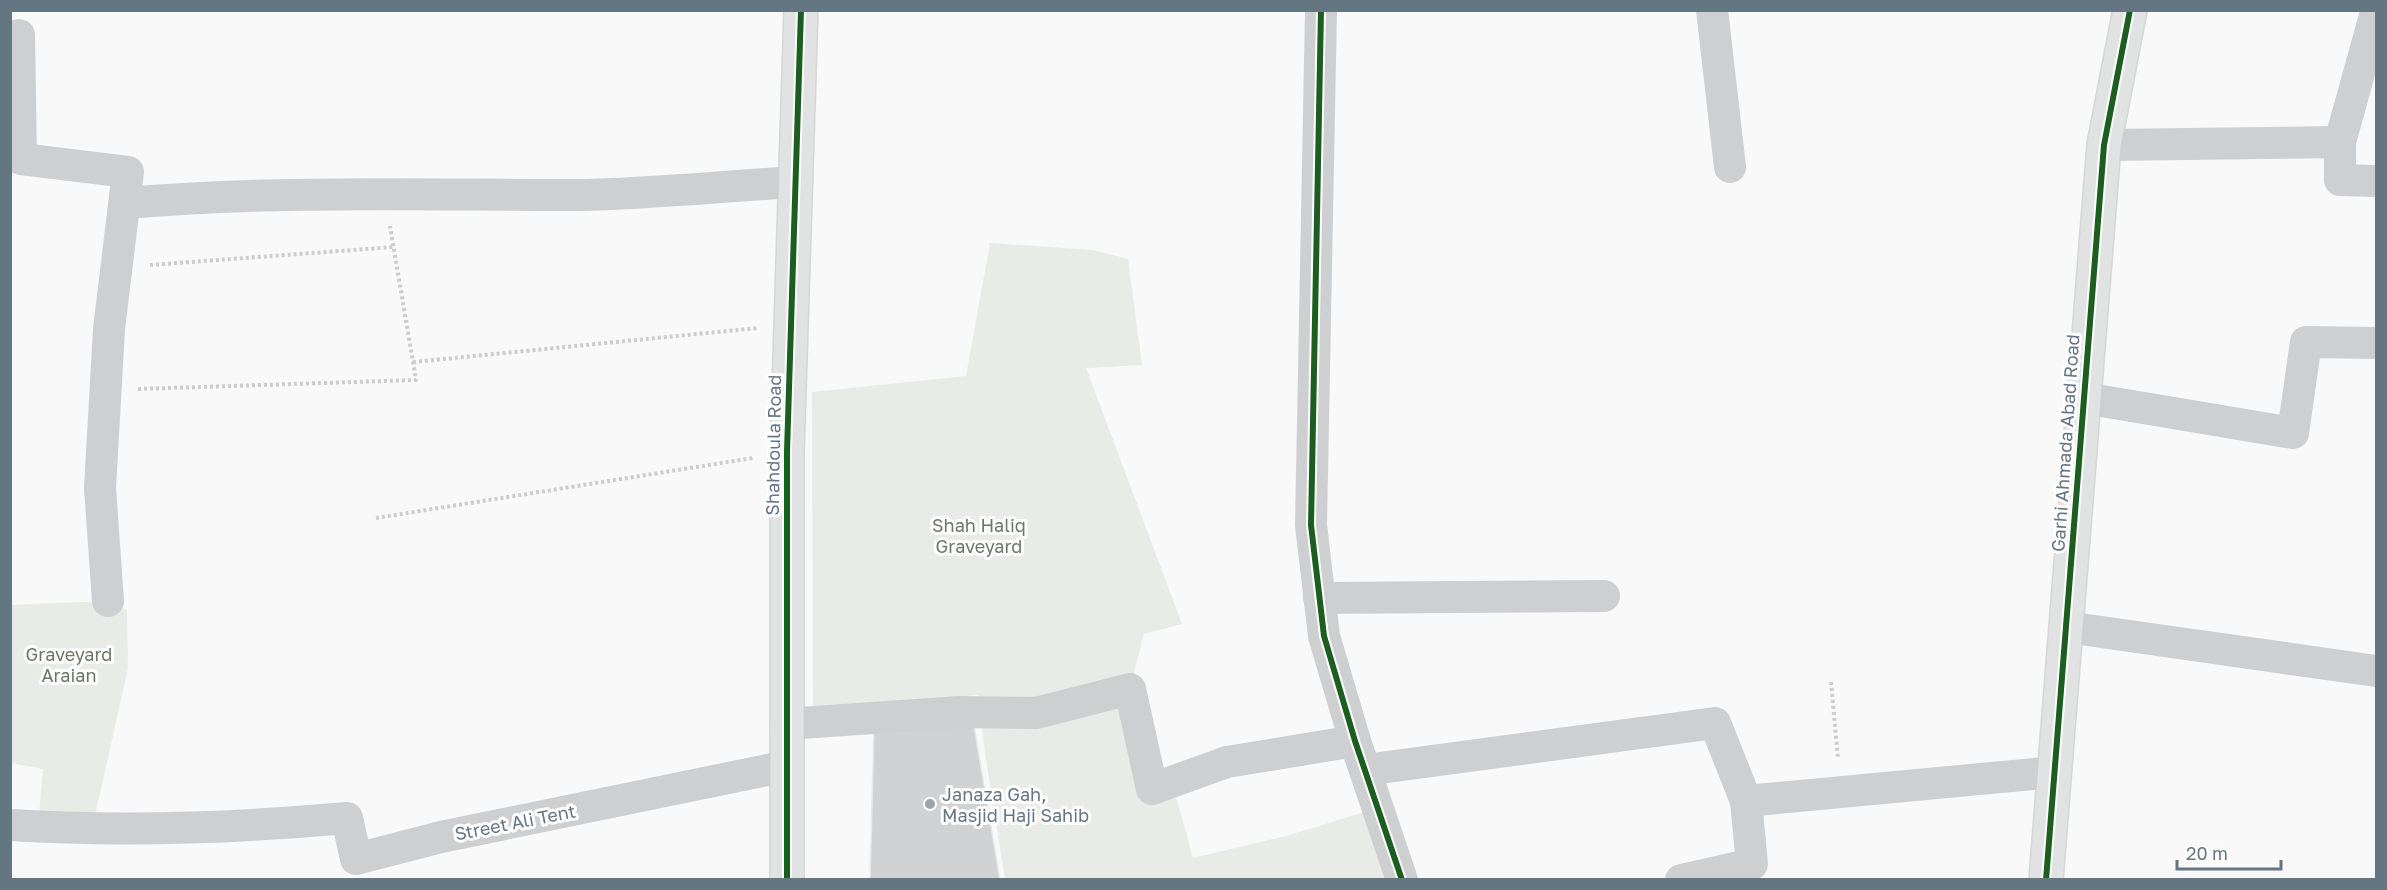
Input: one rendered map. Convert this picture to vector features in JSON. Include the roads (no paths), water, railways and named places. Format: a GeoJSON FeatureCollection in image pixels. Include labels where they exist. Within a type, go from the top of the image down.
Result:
{"type":"FeatureCollection","features":[{"type":"Feature","properties":{"kind":"street","name":"Shahdoula Road"},"geometry":{"type":"LineString","coordinates":[[787,879],[787,453],[801,10]]}},
{"type":"Feature","properties":{"kind":"street"},"geometry":{"type":"LineString","coordinates":[[1321,10],[1311,525],[1324,636],[1355,741],[1402,879]]}},
{"type":"Feature","properties":{"kind":"street"},"geometry":{"type":"LineString","coordinates":[[1712,10],[1730,167]]}},
{"type":"Feature","properties":{"kind":"street","name":"Garhi Ahmada Abad Road"},"geometry":{"type":"LineString","coordinates":[[2046,879],[2104,145],[2130,10]]}},
{"type":"Feature","properties":{"kind":"street"},"geometry":{"type":"LineString","coordinates":[[2375,22],[2340,142],[2340,180],[2376,181]]}},
{"type":"Feature","properties":{"kind":"street"},"geometry":{"type":"LineString","coordinates":[[16,27],[21,159],[128,172],[109,329],[100,489],[108,601]]}},
{"type":"Feature","properties":{"kind":"street"},"geometry":{"type":"LineString","coordinates":[[2104,145],[2340,142]]}},
{"type":"Feature","properties":{"kind":"street"},"geometry":{"type":"LineString","coordinates":[[125,202],[178,198],[384,193],[581,195],[796,182]]}},
{"type":"Feature","properties":{"kind":"street"},"geometry":{"type":"LineString","coordinates":[[2084,398],[2293,433],[2306,342],[2376,343]]}},
{"type":"Feature","properties":{"kind":"street"},"geometry":{"type":"LineString","coordinates":[[1320,598],[1604,596]]}},
{"type":"Feature","properties":{"kind":"street"},"geometry":{"type":"LineString","coordinates":[[2066,627],[2376,671]]}},
{"type":"Feature","properties":{"kind":"street"},"geometry":{"type":"LineString","coordinates":[[786,724],[960,712],[1036,713],[1130,689],[1152,789],[1227,762],[1355,741]]}},
{"type":"Feature","properties":{"kind":"street"},"geometry":{"type":"LineString","coordinates":[[1365,770],[1715,723],[1746,801],[1752,864],[1681,879]]}},
{"type":"Feature","properties":{"kind":"street","name":"Street Ali Tent"},"geometry":{"type":"LineString","coordinates":[[10,825],[92,829],[275,824],[347,818],[358,869],[441,837],[787,766]]}},
{"type":"Feature","properties":{"kind":"street"},"geometry":{"type":"LineString","coordinates":[[1746,801],[2055,772]]}},
{"type":"Feature","properties":{"kind":"place","name":"Janaza Gah, Masjid Haji Sahib"},"geometry":{"type":"Point","coordinates":[930,804]}},
{"type":"Feature","properties":{"kind":"park label","name":"Shah Haliq Graveyard"},"geometry":{"type":"Point","coordinates":[979,535]}},
{"type":"Feature","properties":{"kind":"park label","name":"Graveyard Araian"},"geometry":{"type":"Point","coordinates":[69,664]}}]}
